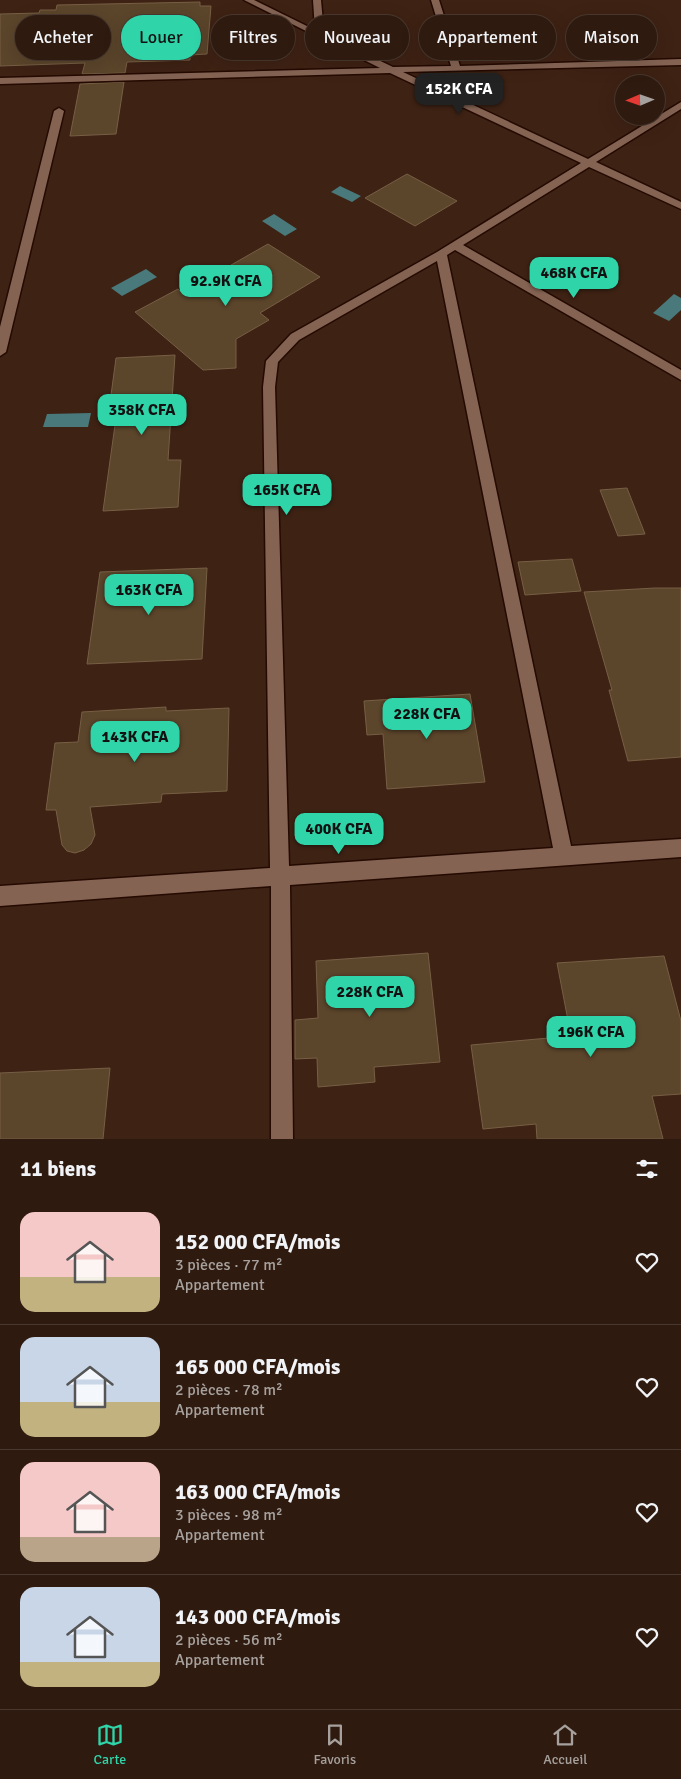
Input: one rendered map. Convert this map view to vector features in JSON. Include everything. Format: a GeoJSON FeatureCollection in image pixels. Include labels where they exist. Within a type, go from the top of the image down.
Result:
{"type":"FeatureCollection","features":[{"type":"Feature","properties":{"kind":"street"},"geometry":{"type":"LineString","coordinates":[[248,0],[305,27]]}},
{"type":"Feature","properties":{"kind":"street"},"geometry":{"type":"LineString","coordinates":[[317,0],[318,15]]}},
{"type":"Feature","properties":{"kind":"street"},"geometry":{"type":"LineString","coordinates":[[435,0],[456,68]]}},
{"type":"Feature","properties":{"kind":"street"},"geometry":{"type":"LineString","coordinates":[[371,60],[681,206]]}},
{"type":"Feature","properties":{"kind":"street"},"geometry":{"type":"LineString","coordinates":[[0,81],[681,62]]}},
{"type":"Feature","properties":{"kind":"street"},"geometry":{"type":"LineString","coordinates":[[282,1139],[280,876],[269,396],[272,361],[295,337],[441,254],[681,105]]}},
{"type":"Feature","properties":{"kind":"street"},"geometry":{"type":"LineString","coordinates":[[0,352],[59,111]]}},
{"type":"Feature","properties":{"kind":"street"},"geometry":{"type":"LineString","coordinates":[[454,245],[681,376]]}},
{"type":"Feature","properties":{"kind":"street"},"geometry":{"type":"LineString","coordinates":[[441,254],[564,857]]}},
{"type":"Feature","properties":{"kind":"street"},"geometry":{"type":"LineString","coordinates":[[0,896],[681,848]]}},
{"type":"Feature","properties":{"kind":"water"},"geometry":{"type":"Polygon","coordinates":[[[340,186],[361,196],[352,202],[331,192],[340,186]]]}},
{"type":"Feature","properties":{"kind":"water"},"geometry":{"type":"Polygon","coordinates":[[[274,214],[297,229],[285,236],[262,221],[274,214]]]}},
{"type":"Feature","properties":{"kind":"water"},"geometry":{"type":"Polygon","coordinates":[[[146,269],[157,277],[122,296],[111,288],[146,269]]]}},
{"type":"Feature","properties":{"kind":"water"},"geometry":{"type":"Polygon","coordinates":[[[674,294],[681,298],[681,310],[669,321],[653,313],[674,294]]]}},
{"type":"Feature","properties":{"kind":"water"},"geometry":{"type":"Polygon","coordinates":[[[91,413],[88,427],[43,427],[47,414],[91,413]]]}},
{"type":"Feature","properties":{"kind":"building"},"geometry":{"type":"Polygon","coordinates":[[[200,2],[200,6],[211,6],[207,54],[201,54],[201,15],[121,15],[121,60],[190,60],[127,62],[125,73],[82,74],[85,63],[0,66],[0,14],[39,13],[40,10],[56,10],[57,5],[200,2]]]}},
{"type":"Feature","properties":{"kind":"building"},"geometry":{"type":"Polygon","coordinates":[[[124,82],[116,134],[70,136],[80,84],[124,82]]]}},
{"type":"Feature","properties":{"kind":"building"},"geometry":{"type":"Polygon","coordinates":[[[407,174],[457,201],[415,226],[365,198],[407,174]]]}},
{"type":"Feature","properties":{"kind":"building"},"geometry":{"type":"Polygon","coordinates":[[[268,244],[320,277],[260,313],[269,320],[236,339],[236,368],[203,370],[135,312],[178,289],[182,293],[268,244]]]}},
{"type":"Feature","properties":{"kind":"building"},"geometry":{"type":"Polygon","coordinates":[[[175,355],[168,460],[181,460],[178,507],[103,511],[115,425],[107,425],[116,358],[175,355]]]}},
{"type":"Feature","properties":{"kind":"building"},"geometry":{"type":"Polygon","coordinates":[[[627,488],[645,534],[618,536],[600,490],[627,488]]]}},
{"type":"Feature","properties":{"kind":"building"},"geometry":{"type":"Polygon","coordinates":[[[572,559],[581,591],[525,595],[518,562],[572,559]]]}},
{"type":"Feature","properties":{"kind":"building"},"geometry":{"type":"Polygon","coordinates":[[[207,568],[202,659],[87,664],[100,572],[207,568]]]}},
{"type":"Feature","properties":{"kind":"building"},"geometry":{"type":"Polygon","coordinates":[[[681,588],[681,757],[628,761],[609,690],[612,690],[584,592],[681,588]]]}},
{"type":"Feature","properties":{"kind":"building"},"geometry":{"type":"Polygon","coordinates":[[[470,694],[485,782],[387,789],[383,734],[367,735],[364,701],[470,694]]]}},
{"type":"Feature","properties":{"kind":"building"},"geometry":{"type":"Polygon","coordinates":[[[166,707],[166,711],[229,708],[227,791],[162,794],[161,802],[90,807],[95,835],[91,844],[84,850],[75,853],[67,851],[62,845],[56,810],[46,810],[55,743],[78,742],[82,712],[166,707]]]}},
{"type":"Feature","properties":{"kind":"building"},"geometry":{"type":"Polygon","coordinates":[[[428,953],[440,1062],[374,1067],[375,1082],[318,1087],[317,1058],[295,1059],[295,1020],[318,1018],[316,961],[428,953]]]}},
{"type":"Feature","properties":{"kind":"building"},"geometry":{"type":"Polygon","coordinates":[[[664,956],[681,1021],[681,1094],[652,1096],[663,1139],[537,1139],[536,1124],[483,1129],[471,1045],[571,1036],[557,963],[664,956]]]}},
{"type":"Feature","properties":{"kind":"building"},"geometry":{"type":"Polygon","coordinates":[[[110,1068],[103,1139],[0,1139],[0,1073],[110,1068]]]}}]}
